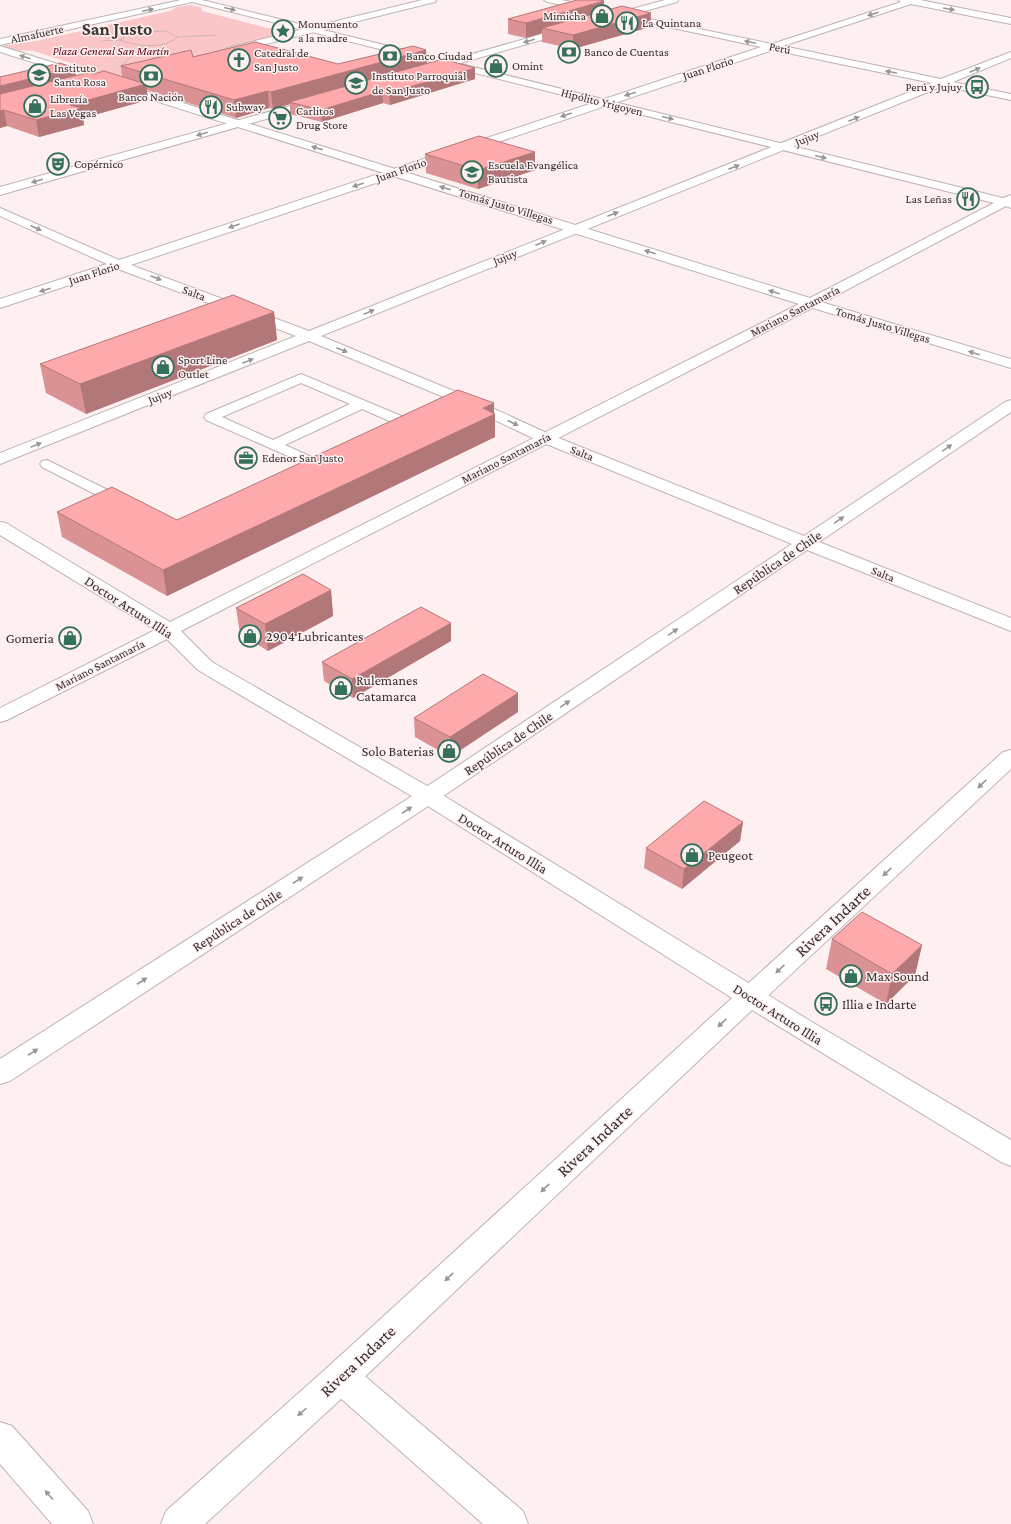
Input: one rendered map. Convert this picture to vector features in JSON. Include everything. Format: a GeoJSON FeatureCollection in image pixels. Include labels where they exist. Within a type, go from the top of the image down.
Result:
{"type":"FeatureCollection","features":[{"type":"Feature","properties":{"kind":"street","name":"Hipólito Yrigoyen"},"geometry":{"type":"LineString","coordinates":[[192,0],[783,148],[1009,202]]}},
{"type":"Feature","properties":{"kind":"street","name":"Almafuerte"},"geometry":{"type":"LineString","coordinates":[[0,42],[192,0]]}},
{"type":"Feature","properties":{"kind":"street"},"geometry":{"type":"LineString","coordinates":[[221,52],[432,0]]}},
{"type":"Feature","properties":{"kind":"street","name":"Perú"},"geometry":{"type":"LineString","coordinates":[[548,0],[1011,97]]}},
{"type":"Feature","properties":{"kind":"street"},"geometry":{"type":"LineString","coordinates":[[598,22],[674,0]]}},
{"type":"Feature","properties":{"kind":"street"},"geometry":{"type":"LineString","coordinates":[[900,0],[913,1],[1011,20]]}},
{"type":"Feature","properties":{"kind":"street","name":"Juan Florio"},"geometry":{"type":"LineString","coordinates":[[0,304],[603,102],[913,1]]}},
{"type":"Feature","properties":{"kind":"street"},"geometry":{"type":"LineString","coordinates":[[420,72],[583,26]]}},
{"type":"Feature","properties":{"kind":"street","name":"Tomás Justo Villegas"},"geometry":{"type":"LineString","coordinates":[[0,49],[811,303],[1011,364]]}},
{"type":"Feature","properties":{"kind":"street","name":"Jujuy"},"geometry":{"type":"LineString","coordinates":[[0,459],[1011,56]]}},
{"type":"Feature","properties":{"kind":"street"},"geometry":{"type":"LineString","coordinates":[[80,87],[121,77]]}},
{"type":"Feature","properties":{"kind":"street"},"geometry":{"type":"LineString","coordinates":[[0,191],[330,98]]}},
{"type":"Feature","properties":{"kind":"street","name":"Mariano Santamaría"},"geometry":{"type":"LineString","coordinates":[[0,716],[1009,202]]}},
{"type":"Feature","properties":{"kind":"street","name":"Salta"},"geometry":{"type":"LineString","coordinates":[[0,212],[120,265],[310,336],[468,402],[545,438],[1011,625]]}},
{"type":"Feature","properties":{"kind":"street","name":"República de Chile"},"geometry":{"type":"LineString","coordinates":[[0,1073],[428,796],[1011,405]]}},
{"type":"Feature","properties":{"kind":"street","name":"Doctor Arturo Illia"},"geometry":{"type":"LineString","coordinates":[[0,527],[169,630],[204,666],[428,796],[750,997],[1011,1154]]}},
{"type":"Feature","properties":{"kind":"street","name":"Rivera Indarte"},"geometry":{"type":"LineString","coordinates":[[179,1524],[341,1377],[750,997],[1011,758]]}},
{"type":"Feature","properties":{"kind":"street"},"geometry":{"type":"LineString","coordinates":[[341,1377],[510,1524]]}},
{"type":"Feature","properties":{"kind":"street"},"geometry":{"type":"LineString","coordinates":[[0,1438],[75,1524]]}},
{"type":"Feature","properties":{"kind":"lane"},"geometry":{"type":"LineString","coordinates":[[322,467],[211,417],[301,378],[413,426]]}},
{"type":"Feature","properties":{"kind":"lane"},"geometry":{"type":"LineString","coordinates":[[447,411],[468,402]]}},
{"type":"Feature","properties":{"kind":"lane"},"geometry":{"type":"LineString","coordinates":[[273,445],[361,404]]}},
{"type":"Feature","properties":{"kind":"lane"},"geometry":{"type":"LineString","coordinates":[[399,432],[427,420]]}},
{"type":"Feature","properties":{"kind":"lane"},"geometry":{"type":"LineString","coordinates":[[308,473],[336,461]]}},
{"type":"Feature","properties":{"kind":"lane"},"geometry":{"type":"LineString","coordinates":[[48,464],[138,510]]}},
{"type":"Feature","properties":{"kind":"path"},"geometry":{"type":"LineString","coordinates":[[132,34],[120,40],[125,43],[144,45],[166,43],[174,41],[177,37],[173,33],[161,31],[138,32]]}},
{"type":"Feature","properties":{"kind":"path"},"geometry":{"type":"LineString","coordinates":[[121,77],[112,74],[144,45]]}},
{"type":"Feature","properties":{"kind":"green space","name":"Plaza General San Martín"},"geometry":{"type":"Polygon","coordinates":[[[190,5],[201,7],[202,11],[267,28],[290,29],[286,31],[291,33],[117,76],[90,73],[91,70],[34,51],[4,48],[5,45],[36,41],[170,11],[177,7],[190,5]]]}},
{"type":"Feature","properties":{"kind":"building"},"geometry":{"type":"Polygon","coordinates":[[[577,0],[604,1],[526,23],[508,19],[577,0]]]}},
{"type":"Feature","properties":{"kind":"building"},"geometry":{"type":"Polygon","coordinates":[[[622,6],[651,13],[573,35],[542,28],[622,6]]]}},
{"type":"Feature","properties":{"kind":"building"},"geometry":{"type":"Polygon","coordinates":[[[255,42],[338,64],[413,46],[426,50],[271,92],[268,91],[234,100],[121,66],[191,50],[193,57],[255,42]]]}},
{"type":"Feature","properties":{"kind":"building"},"geometry":{"type":"Polygon","coordinates":[[[443,59],[475,68],[389,93],[383,91],[321,110],[289,102],[443,59]]]}},
{"type":"Feature","properties":{"kind":"building"},"geometry":{"type":"Polygon","coordinates":[[[60,63],[75,68],[0,86],[0,77],[60,63]]]}},
{"type":"Feature","properties":{"kind":"building"},"geometry":{"type":"Polygon","coordinates":[[[104,71],[146,84],[70,105],[82,108],[36,120],[4,110],[0,111],[0,94],[90,72],[94,74],[104,71]]]}},
{"type":"Feature","properties":{"kind":"building"},"geometry":{"type":"Polygon","coordinates":[[[479,136],[535,152],[478,170],[425,154],[479,136]]]}},
{"type":"Feature","properties":{"kind":"building"},"geometry":{"type":"Polygon","coordinates":[[[233,295],[274,312],[80,384],[40,364],[233,295]]]}},
{"type":"Feature","properties":{"kind":"building"},"geometry":{"type":"Polygon","coordinates":[[[458,390],[494,403],[483,408],[495,414],[163,570],[57,512],[112,487],[177,520],[458,390]]]}},
{"type":"Feature","properties":{"kind":"building"},"geometry":{"type":"Polygon","coordinates":[[[303,574],[331,590],[265,624],[236,608],[303,574]]]}},
{"type":"Feature","properties":{"kind":"building"},"geometry":{"type":"Polygon","coordinates":[[[421,607],[451,623],[352,679],[322,662],[421,607]]]}},
{"type":"Feature","properties":{"kind":"building"},"geometry":{"type":"Polygon","coordinates":[[[483,674],[518,693],[450,737],[414,718],[483,674]]]}},
{"type":"Feature","properties":{"kind":"building"},"geometry":{"type":"Polygon","coordinates":[[[704,801],[743,822],[684,869],[646,848],[704,801]]]}},
{"type":"Feature","properties":{"kind":"building"},"geometry":{"type":"Polygon","coordinates":[[[862,912],[922,945],[892,974],[832,939],[862,912]]]}},
{"type":"Feature","properties":{"kind":"place","name":"Mimicha"},"geometry":{"type":"Point","coordinates":[602,16]}},
{"type":"Feature","properties":{"kind":"place","name":"La Quintana"},"geometry":{"type":"Point","coordinates":[627,23]}},
{"type":"Feature","properties":{"kind":"place","name":"Monumento a la madre"},"geometry":{"type":"Point","coordinates":[283,31]}},
{"type":"Feature","properties":{"kind":"place","name":"Banco de Cuentas"},"geometry":{"type":"Point","coordinates":[569,52]}},
{"type":"Feature","properties":{"kind":"place","name":"Banco Ciudad"},"geometry":{"type":"Point","coordinates":[390,56]}},
{"type":"Feature","properties":{"kind":"place","name":"Catedral de San Justo"},"geometry":{"type":"Point","coordinates":[239,60]}},
{"type":"Feature","properties":{"kind":"place","name":"Omint"},"geometry":{"type":"Point","coordinates":[496,66]}},
{"type":"Feature","properties":{"kind":"place","name":"Instituto Santa Rosa"},"geometry":{"type":"Point","coordinates":[39,75]}},
{"type":"Feature","properties":{"kind":"place","name":"Banco Nación"},"geometry":{"type":"Point","coordinates":[151,76]}},
{"type":"Feature","properties":{"kind":"place","name":"Instituto Parroquial de San Justo"},"geometry":{"type":"Point","coordinates":[356,83]}},
{"type":"Feature","properties":{"kind":"place","name":"Perú y Jujuy"},"geometry":{"type":"Point","coordinates":[977,87]}},
{"type":"Feature","properties":{"kind":"place","name":"Librería Las Vegas"},"geometry":{"type":"Point","coordinates":[35,106]}},
{"type":"Feature","properties":{"kind":"place","name":"Subway"},"geometry":{"type":"Point","coordinates":[211,107]}},
{"type":"Feature","properties":{"kind":"place","name":"Carlitos Drug Store"},"geometry":{"type":"Point","coordinates":[280,118]}},
{"type":"Feature","properties":{"kind":"place","name":"Copérnico"},"geometry":{"type":"Point","coordinates":[58,164]}},
{"type":"Feature","properties":{"kind":"place","name":"Escuela Evangélica Bautista"},"geometry":{"type":"Point","coordinates":[472,172]}},
{"type":"Feature","properties":{"kind":"place","name":"Las Leñas"},"geometry":{"type":"Point","coordinates":[968,199]}},
{"type":"Feature","properties":{"kind":"place","name":"Sport Line Outlet"},"geometry":{"type":"Point","coordinates":[163,367]}},
{"type":"Feature","properties":{"kind":"place","name":"Edenor San Justo"},"geometry":{"type":"Point","coordinates":[246,458]}},
{"type":"Feature","properties":{"kind":"place","name":"2904 Lubricantes"},"geometry":{"type":"Point","coordinates":[250,636]}},
{"type":"Feature","properties":{"kind":"place","name":"Gomeria"},"geometry":{"type":"Point","coordinates":[70,638]}},
{"type":"Feature","properties":{"kind":"place","name":"Rulemanes Catamarca"},"geometry":{"type":"Point","coordinates":[341,688]}},
{"type":"Feature","properties":{"kind":"place","name":"Solo Baterias"},"geometry":{"type":"Point","coordinates":[449,751]}},
{"type":"Feature","properties":{"kind":"place","name":"Peugeot"},"geometry":{"type":"Point","coordinates":[692,855]}},
{"type":"Feature","properties":{"kind":"place","name":"Max Sound"},"geometry":{"type":"Point","coordinates":[851,976]}},
{"type":"Feature","properties":{"kind":"place","name":"Illia e Indarte"},"geometry":{"type":"Point","coordinates":[826,1004]}},
{"type":"Feature","properties":{"kind":"district","name":"San Justo"},"geometry":{"type":"Point","coordinates":[117,29]}}]}
